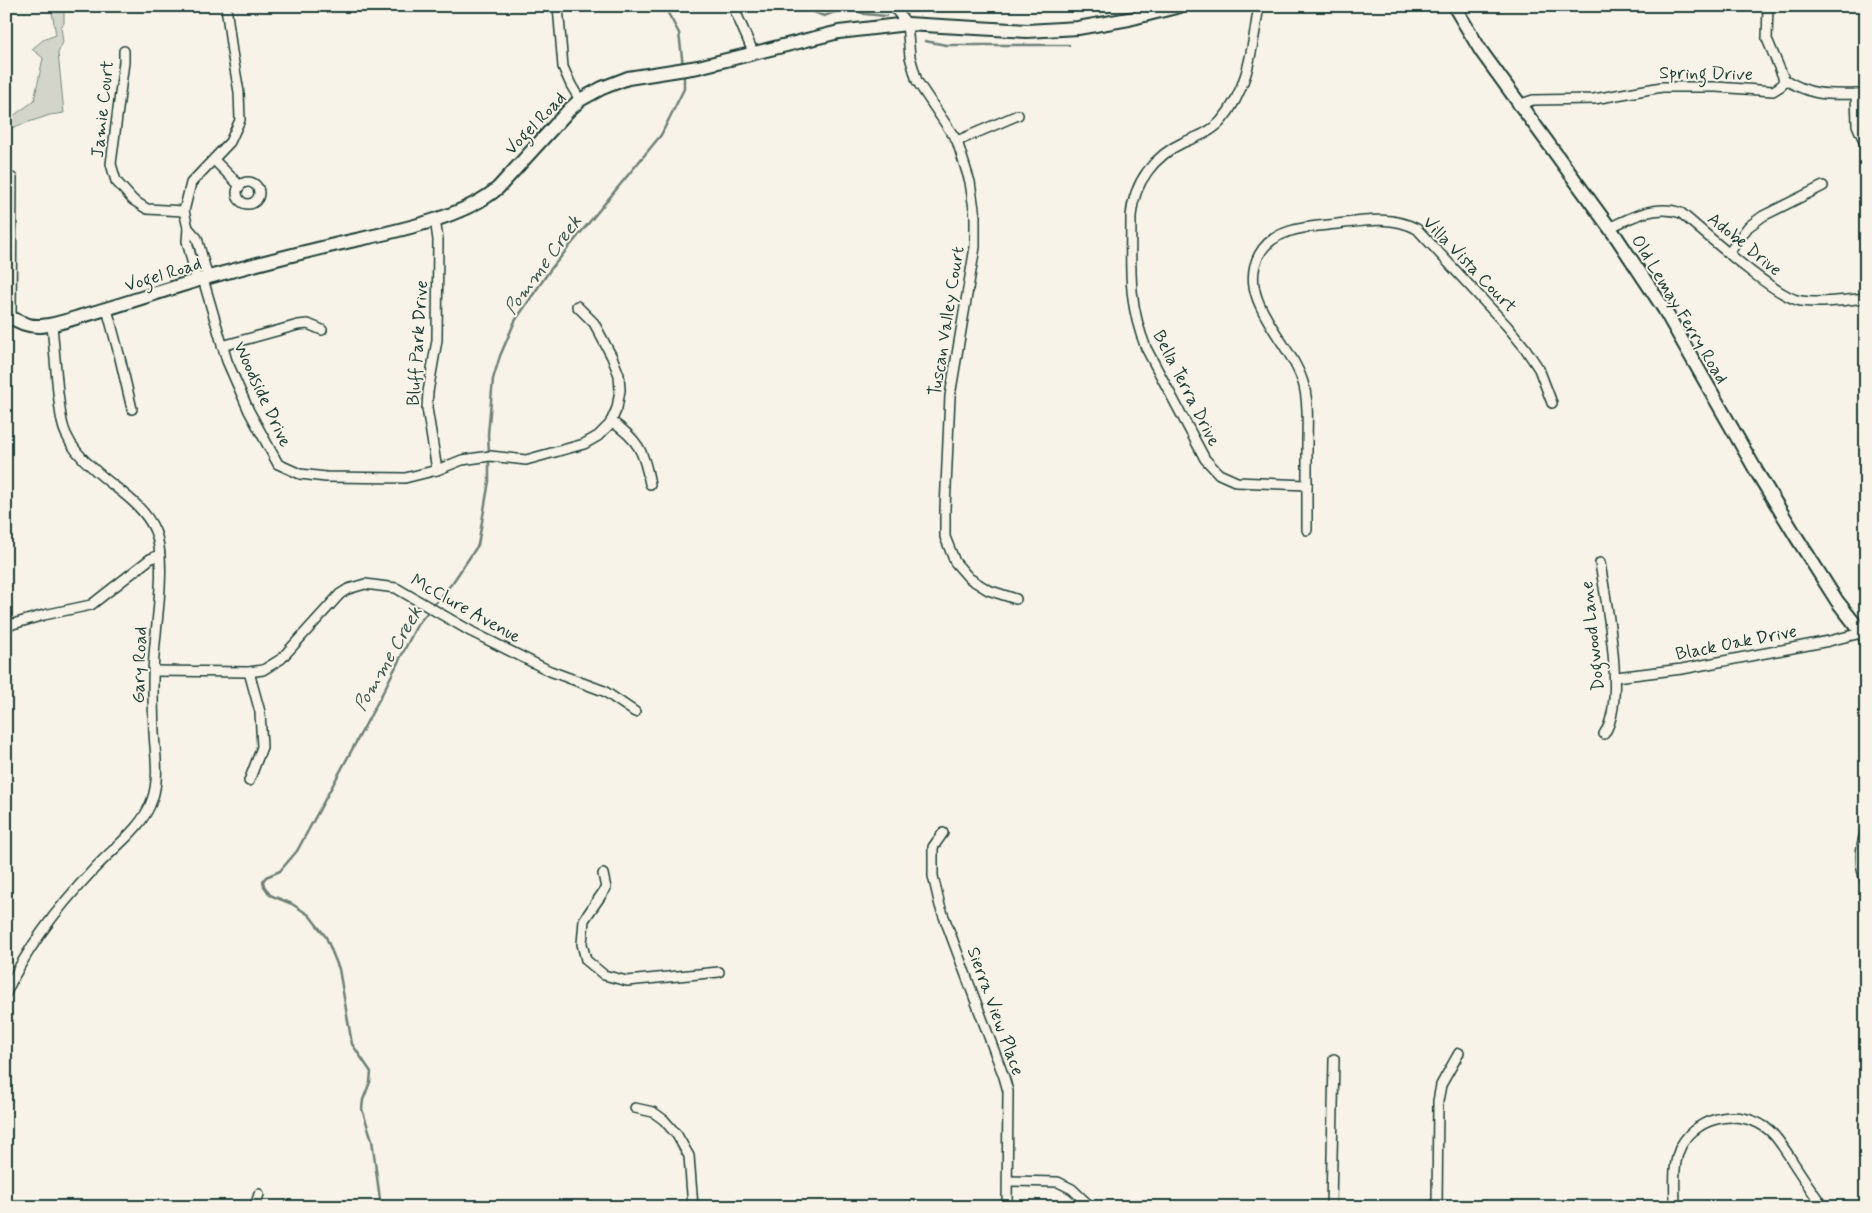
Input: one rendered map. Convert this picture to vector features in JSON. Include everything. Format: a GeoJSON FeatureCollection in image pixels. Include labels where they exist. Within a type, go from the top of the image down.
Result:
{"type":"FeatureCollection","features":[{"type":"Feature","properties":{"kind":"street"},"geometry":{"type":"LineString","coordinates":[[184,211],[191,183],[230,142],[240,120],[239,92],[226,6]]}},
{"type":"Feature","properties":{"kind":"street"},"geometry":{"type":"LineString","coordinates":[[558,6],[563,67],[580,100]]}},
{"type":"Feature","properties":{"kind":"street"},"geometry":{"type":"LineString","coordinates":[[734,6],[754,54]]}},
{"type":"Feature","properties":{"kind":"street"},"geometry":{"type":"LineString","coordinates":[[893,6],[907,24]]}},
{"type":"Feature","properties":{"kind":"street","name":"Vogel Road"},"geometry":{"type":"LineString","coordinates":[[9,316],[32,326],[52,324],[202,279],[435,219],[473,205],[489,196],[580,100],[613,83],[642,75],[698,67],[839,32],[907,24],[1027,31],[1078,28],[1129,19],[1180,6]]}},
{"type":"Feature","properties":{"kind":"street","name":"Bella Terra Drive"},"geometry":{"type":"LineString","coordinates":[[1258,6],[1249,67],[1233,105],[1219,123],[1200,135],[1176,146],[1156,160],[1136,191],[1132,203],[1131,216],[1132,300],[1140,333],[1150,357],[1200,450],[1212,467],[1219,474],[1237,482],[1307,485]]}},
{"type":"Feature","properties":{"kind":"street","name":"Old Lemay Ferry Road"},"geometry":{"type":"LineString","coordinates":[[1454,6],[1481,51],[1609,228],[1664,309],[1749,459],[1797,538],[1837,601],[1863,635]]}},
{"type":"Feature","properties":{"kind":"street","name":"Spring Drive"},"geometry":{"type":"LineString","coordinates":[[1518,104],[1533,100],[1594,99],[1662,86],[1773,91],[1781,86],[1784,78],[1767,39],[1768,6]]}},
{"type":"Feature","properties":{"kind":"street","name":"Tuscan Valley Court"},"geometry":{"type":"LineString","coordinates":[[907,24],[910,57],[917,81],[958,141],[970,182],[975,216],[975,247],[950,396],[944,509],[945,537],[955,562],[969,578],[988,590],[1016,599]]}},
{"type":"Feature","properties":{"kind":"street","name":"Jamie Court"},"geometry":{"type":"LineString","coordinates":[[124,51],[111,164],[116,181],[133,200],[147,209],[184,211]]}},
{"type":"Feature","properties":{"kind":"street"},"geometry":{"type":"LineString","coordinates":[[1784,78],[1800,89],[1818,94],[1861,94],[1857,125],[1866,146]]}},
{"type":"Feature","properties":{"kind":"street"},"geometry":{"type":"LineString","coordinates":[[958,141],[1018,116]]}},
{"type":"Feature","properties":{"kind":"street"},"geometry":{"type":"LineString","coordinates":[[214,160],[240,186]]}},
{"type":"Feature","properties":{"kind":"street"},"geometry":{"type":"LineString","coordinates":[[6,178],[12,178],[9,316]]}},
{"type":"Feature","properties":{"kind":"street"},"geometry":{"type":"LineString","coordinates":[[1729,253],[1748,227],[1755,221],[1823,186]]}},
{"type":"Feature","properties":{"kind":"street","name":"Adobe Drive"},"geometry":{"type":"LineString","coordinates":[[1609,228],[1634,216],[1661,210],[1674,211],[1681,213],[1780,292],[1799,301],[1866,298]]}},
{"type":"Feature","properties":{"kind":"street","name":"Woodside Drive"},"geometry":{"type":"LineString","coordinates":[[184,211],[188,228],[187,241],[202,279],[222,346],[250,412],[278,464],[300,474],[326,477],[405,478],[437,470],[462,460],[490,456],[526,460],[584,444],[598,436],[611,421],[617,408],[620,390],[619,376],[612,357],[594,323],[577,306]]}},
{"type":"Feature","properties":{"kind":"street","name":"Bluff Park Drive"},"geometry":{"type":"LineString","coordinates":[[435,219],[438,240],[437,340],[427,408],[437,470]]}},
{"type":"Feature","properties":{"kind":"street","name":"Villa Vista Court"},"geometry":{"type":"LineString","coordinates":[[1307,530],[1308,416],[1305,388],[1297,366],[1260,305],[1254,284],[1255,268],[1260,254],[1272,240],[1290,231],[1309,226],[1388,220],[1398,220],[1417,229],[1432,242],[1525,348],[1538,369],[1552,403]]}},
{"type":"Feature","properties":{"kind":"street"},"geometry":{"type":"LineString","coordinates":[[107,309],[132,409]]}},
{"type":"Feature","properties":{"kind":"street","name":"Gary Road"},"geometry":{"type":"LineString","coordinates":[[6,993],[22,963],[46,927],[94,869],[133,830],[144,816],[152,800],[157,780],[153,671],[159,555],[155,532],[138,505],[94,470],[72,446],[64,432],[52,324]]}},
{"type":"Feature","properties":{"kind":"street"},"geometry":{"type":"LineString","coordinates":[[222,346],[298,325],[308,324],[322,330]]}},
{"type":"Feature","properties":{"kind":"street"},"geometry":{"type":"LineString","coordinates":[[611,421],[628,432],[638,444],[650,484]]}},
{"type":"Feature","properties":{"kind":"street"},"geometry":{"type":"LineString","coordinates":[[13,624],[44,615],[92,605],[150,559],[159,555]]}},
{"type":"Feature","properties":{"kind":"street","name":"Dogwood Lane"},"geometry":{"type":"LineString","coordinates":[[1600,563],[1616,677],[1611,719],[1609,728],[1604,734]]}},
{"type":"Feature","properties":{"kind":"street","name":"McClure Avenue"},"geometry":{"type":"LineString","coordinates":[[153,671],[249,672],[264,670],[281,659],[340,594],[348,589],[365,584],[396,588],[472,632],[550,672],[604,691],[635,712]]}},
{"type":"Feature","properties":{"kind":"street","name":"Black Oak Drive"},"geometry":{"type":"LineString","coordinates":[[1616,677],[1682,669],[1863,635]]}},
{"type":"Feature","properties":{"kind":"street"},"geometry":{"type":"LineString","coordinates":[[249,672],[260,712],[262,747],[249,781]]}},
{"type":"Feature","properties":{"kind":"street"},"geometry":{"type":"LineString","coordinates":[[1866,831],[1861,857],[1862,874],[1866,882]]}},
{"type":"Feature","properties":{"kind":"street","name":"Sierra View Place"},"geometry":{"type":"LineString","coordinates":[[943,833],[934,847],[933,876],[940,906],[1008,1092],[1007,1207]]}},
{"type":"Feature","properties":{"kind":"street"},"geometry":{"type":"LineString","coordinates":[[603,874],[606,888],[584,920],[582,944],[586,960],[604,975],[627,981],[718,972]]}},
{"type":"Feature","properties":{"kind":"street"},"geometry":{"type":"LineString","coordinates":[[1438,1207],[1438,1101],[1441,1085],[1459,1054]]}},
{"type":"Feature","properties":{"kind":"street"},"geometry":{"type":"LineString","coordinates":[[1331,1207],[1334,1059]]}},
{"type":"Feature","properties":{"kind":"street"},"geometry":{"type":"LineString","coordinates":[[635,1108],[653,1112],[664,1120],[677,1135],[689,1156],[692,1207]]}},
{"type":"Feature","properties":{"kind":"street"},"geometry":{"type":"LineString","coordinates":[[1675,1207],[1676,1164],[1681,1147],[1689,1135],[1700,1125],[1718,1118],[1738,1117],[1757,1122],[1771,1132],[1823,1207]]}},
{"type":"Feature","properties":{"kind":"street"},"geometry":{"type":"LineString","coordinates":[[1008,1181],[1058,1182],[1072,1189],[1090,1207]]}},
{"type":"Feature","properties":{"kind":"street"},"geometry":{"type":"LineString","coordinates":[[255,1207],[259,1194]]}},
{"type":"Feature","properties":{"kind":"shaded area"},"geometry":{"type":"Polygon","coordinates":[[[51,6],[64,6],[64,23],[61,27],[63,42],[58,53],[64,113],[50,115],[8,129],[6,143],[6,121],[34,101],[43,58],[32,49],[43,40],[56,35],[51,6]]]}},
{"type":"Feature","properties":{"kind":"waterway","name":"Pomme Creek"},"geometry":{"type":"LineString","coordinates":[[664,6],[679,33],[683,66]]}},
{"type":"Feature","properties":{"kind":"waterway"},"geometry":{"type":"LineString","coordinates":[[798,6],[824,16],[849,7],[865,14],[886,16]]}},
{"type":"Feature","properties":{"kind":"waterway"},"geometry":{"type":"LineString","coordinates":[[925,41],[946,45],[1069,45]]}},
{"type":"Feature","properties":{"kind":"waterway","name":"Pomme Creek"},"geometry":{"type":"LineString","coordinates":[[489,453],[488,434],[493,379],[500,356],[515,321],[550,270],[661,135],[684,89],[684,74]]}},
{"type":"Feature","properties":{"kind":"waterway","name":"Pomme Creek"},"geometry":{"type":"LineString","coordinates":[[381,1207],[372,1140],[362,1109],[371,1072],[352,1044],[339,969],[326,937],[309,915],[292,904],[270,895],[263,881],[266,877],[280,871],[297,851],[380,698],[417,625],[453,582],[478,545],[489,481],[489,459]]}}]}
